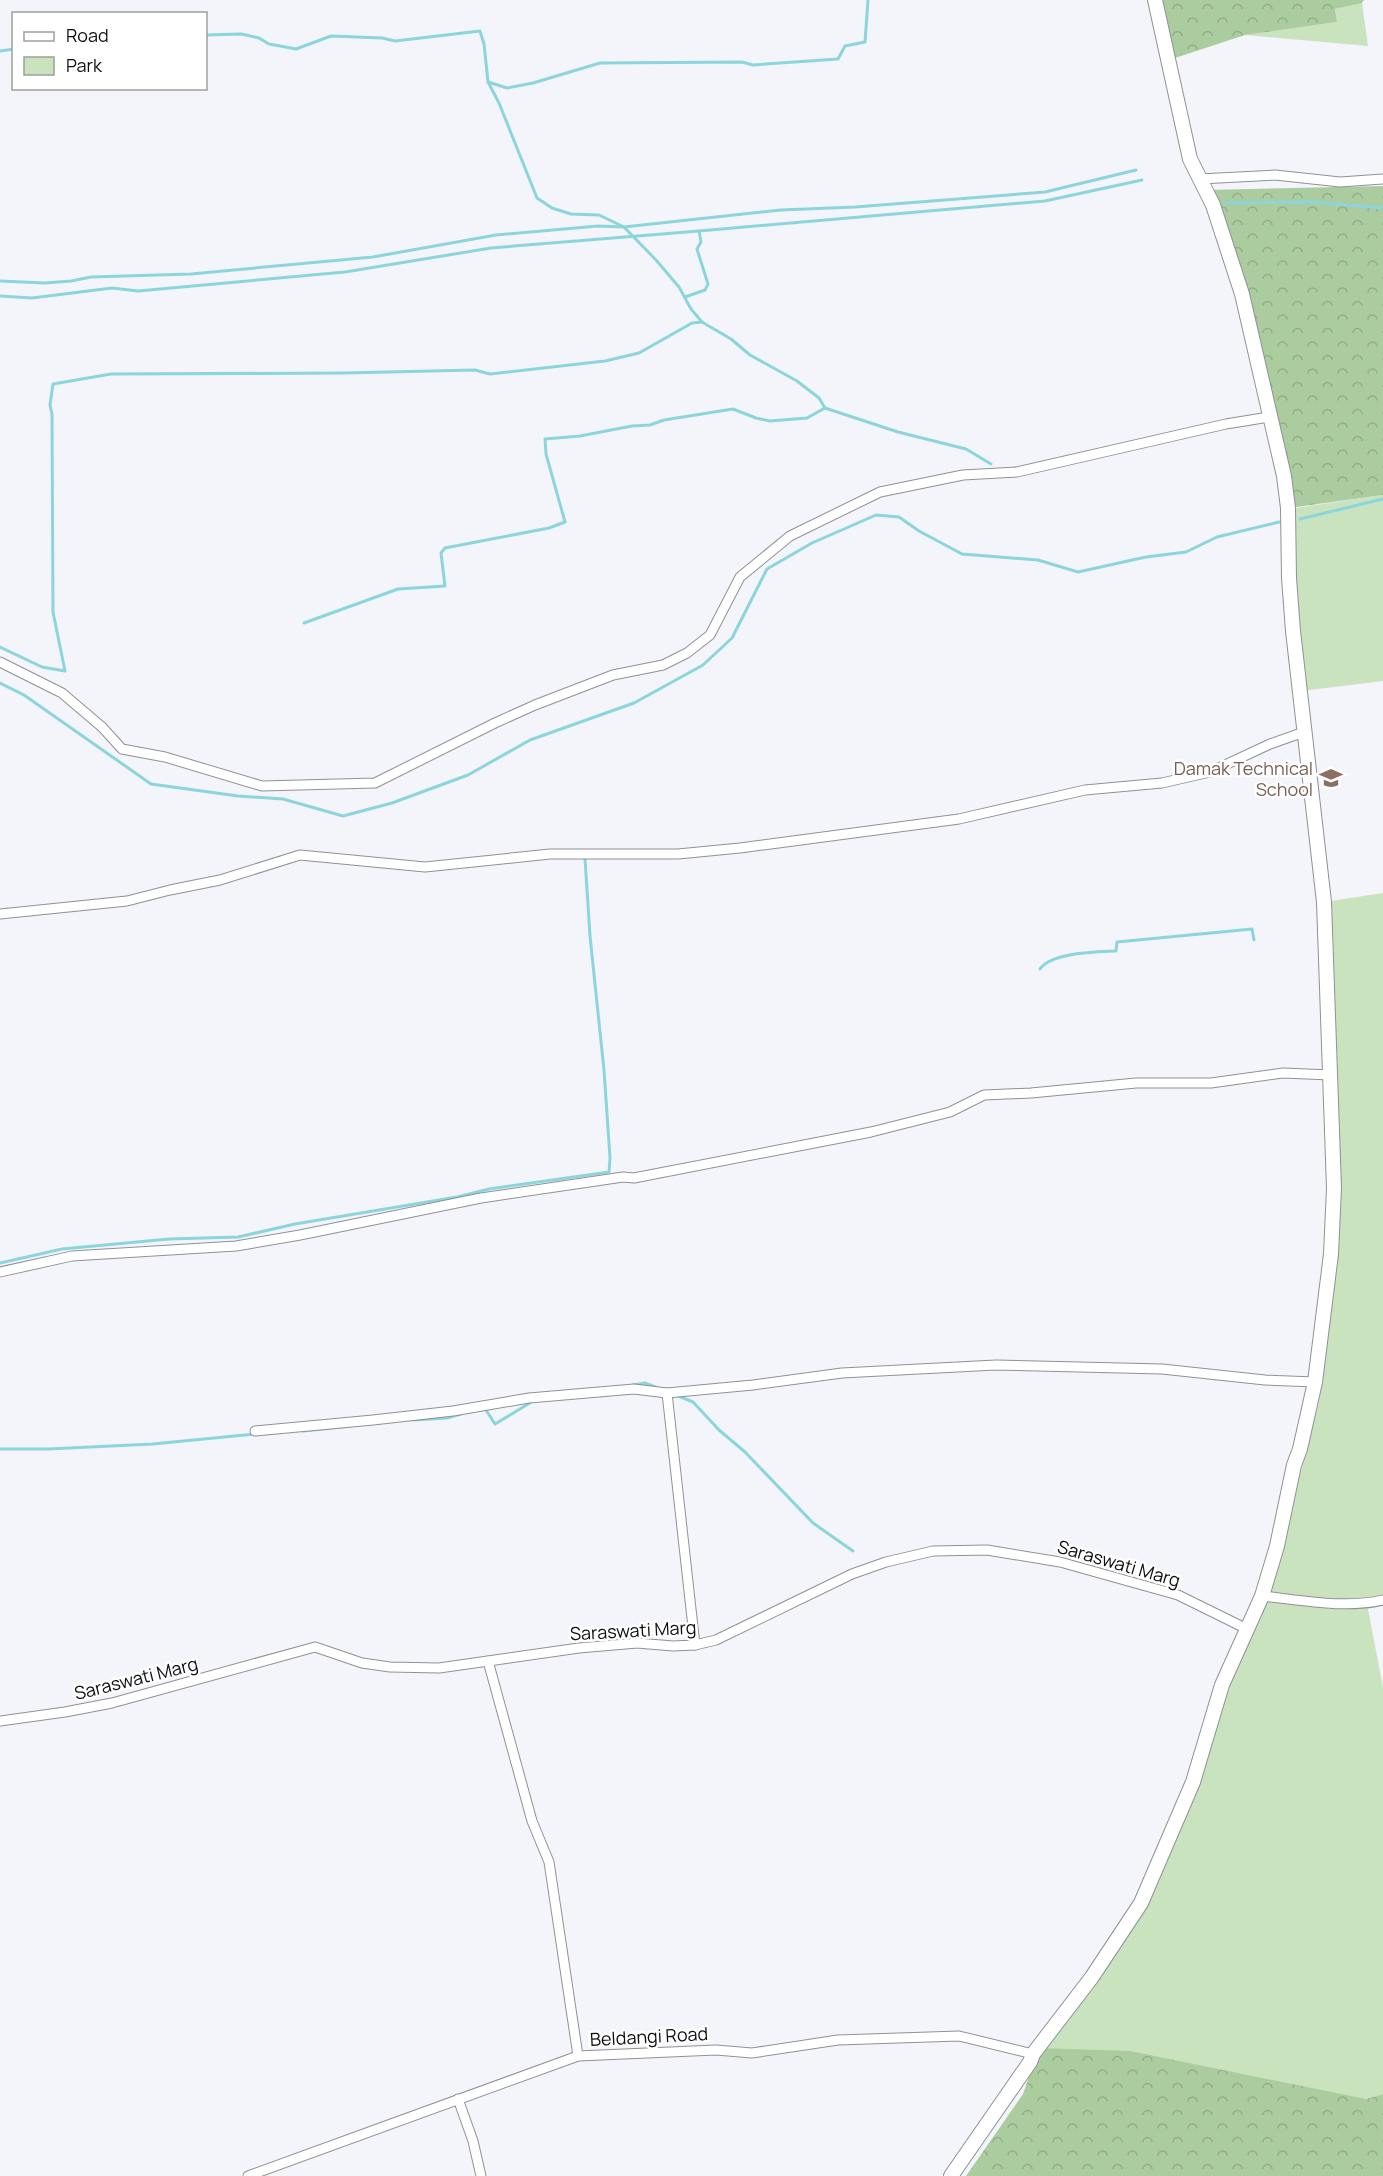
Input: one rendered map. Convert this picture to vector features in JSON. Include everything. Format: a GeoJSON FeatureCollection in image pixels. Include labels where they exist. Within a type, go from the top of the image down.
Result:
{"type":"FeatureCollection","features":[{"type":"Feature","properties":{"kind":"street"},"geometry":{"type":"LineString","coordinates":[[951,2176],[1030,2062],[1033,2054],[1092,1977],[1141,1904],[1193,1782],[1222,1685],[1262,1596],[1277,1546],[1315,1382],[1331,1254],[1334,1188],[1322,875],[1304,732],[1289,578],[1288,508],[1284,476],[1242,294],[1213,205],[1190,159],[1155,0]]}},
{"type":"Feature","properties":{"kind":"street"},"geometry":{"type":"LineString","coordinates":[[1200,179],[1275,175],[1340,182],[1383,179]]}},
{"type":"Feature","properties":{"kind":"street"},"geometry":{"type":"LineString","coordinates":[[0,662],[62,693],[102,727],[122,749],[165,757],[262,786],[375,783],[535,705],[613,675],[663,665],[687,653],[710,635],[740,577],[790,537],[880,492],[963,475],[1017,472],[1226,424],[1269,417]]}},
{"type":"Feature","properties":{"kind":"street"},"geometry":{"type":"LineString","coordinates":[[0,914],[127,901],[220,880],[300,855],[425,867],[550,854],[678,854],[959,819],[1085,790],[1162,783],[1210,772],[1270,744],[1304,732]]}},
{"type":"Feature","properties":{"kind":"street"},"geometry":{"type":"LineString","coordinates":[[0,1272],[72,1256],[236,1245],[300,1235],[481,1198],[623,1177],[634,1178],[871,1132],[950,1112],[984,1095],[1136,1083],[1211,1083],[1283,1073],[1331,1075]]}},
{"type":"Feature","properties":{"kind":"street"},"geometry":{"type":"LineString","coordinates":[[255,1431],[442,1412],[530,1398],[634,1389],[667,1393],[753,1385],[842,1373],[996,1365],[1162,1369],[1265,1380],[1315,1382]]}},
{"type":"Feature","properties":{"kind":"street"},"geometry":{"type":"LineString","coordinates":[[667,1393],[695,1645]]}},
{"type":"Feature","properties":{"kind":"street","name":"Saraswati Marg"},"geometry":{"type":"LineString","coordinates":[[0,1720],[65,1712],[112,1703],[254,1666],[315,1647],[362,1663],[390,1667],[440,1668],[558,1651],[637,1643],[695,1645],[716,1640],[852,1574],[886,1562],[933,1551],[987,1550],[1060,1562],[1178,1595],[1247,1629]]}},
{"type":"Feature","properties":{"kind":"street"},"geometry":{"type":"LineString","coordinates":[[1262,1596],[1319,1603],[1371,1603],[1383,1600]]}},
{"type":"Feature","properties":{"kind":"street"},"geometry":{"type":"LineString","coordinates":[[488,1661],[532,1821],[549,1862],[578,2056]]}},
{"type":"Feature","properties":{"kind":"street","name":"Beldangi Road"},"geometry":{"type":"LineString","coordinates":[[248,2176],[578,2056],[716,2050],[752,2053],[838,2040],[959,2036],[1033,2054]]}},
{"type":"Feature","properties":{"kind":"street"},"geometry":{"type":"LineString","coordinates":[[458,2099],[481,2176]]}},
{"type":"Feature","properties":{"kind":"green space"},"geometry":{"type":"Polygon","coordinates":[[[1155,0],[1364,0],[1362,3],[1335,9],[1337,22],[1245,35],[1169,60],[1155,0]]]}},
{"type":"Feature","properties":{"kind":"green space"},"geometry":{"type":"Polygon","coordinates":[[[1362,3],[1368,46],[1245,35],[1337,22],[1335,9],[1362,3]]]}},
{"type":"Feature","properties":{"kind":"green space"},"geometry":{"type":"Polygon","coordinates":[[[1383,186],[1383,495],[1289,508],[1242,294],[1205,190],[1383,186]]]}},
{"type":"Feature","properties":{"kind":"green space"},"geometry":{"type":"Polygon","coordinates":[[[1383,495],[1383,681],[1301,691],[1289,509],[1383,495]]]}},
{"type":"Feature","properties":{"kind":"green space"},"geometry":{"type":"Polygon","coordinates":[[[1383,893],[1383,1604],[1368,1609],[1383,1687],[1383,2094],[1366,2099],[1039,2048],[1130,1925],[1289,1518],[1319,1402],[1338,1237],[1324,902],[1383,893]]]}},
{"type":"Feature","properties":{"kind":"green space"},"geometry":{"type":"Polygon","coordinates":[[[1039,2048],[1130,2051],[1366,2099],[1383,2094],[1383,2176],[966,2176],[1023,2094],[1039,2048]]]}},
{"type":"Feature","properties":{"kind":"waterway"},"geometry":{"type":"LineString","coordinates":[[488,82],[507,88],[533,83],[600,63],[742,62],[753,65],[838,59],[845,46],[865,42],[868,0]]}},
{"type":"Feature","properties":{"kind":"waterway"},"geometry":{"type":"LineString","coordinates":[[207,35],[241,34],[259,38],[269,44],[296,49],[331,36],[382,38],[395,41],[480,31],[484,44],[488,82],[499,103],[537,198],[552,208],[571,214],[599,215],[624,227],[679,287],[691,309],[702,322],[731,339],[750,355],[797,381],[819,398],[825,408],[898,432],[966,449],[991,464]]}},
{"type":"Feature","properties":{"kind":"waterway"},"geometry":{"type":"LineString","coordinates":[[0,51],[12,49]]}},
{"type":"Feature","properties":{"kind":"waterway"},"geometry":{"type":"LineString","coordinates":[[0,281],[45,283],[91,277],[191,274],[373,257],[496,235],[598,226],[624,227],[781,210],[855,207],[1045,192],[1136,170]]}},
{"type":"Feature","properties":{"kind":"waterway"},"geometry":{"type":"LineString","coordinates":[[685,297],[705,290],[708,284],[697,249],[701,242],[699,231],[1045,201],[1142,180]]}},
{"type":"Feature","properties":{"kind":"waterway"},"geometry":{"type":"LineString","coordinates":[[1224,203],[1312,202],[1383,208]]}},
{"type":"Feature","properties":{"kind":"waterway"},"geometry":{"type":"LineString","coordinates":[[0,296],[32,298],[112,288],[138,291],[345,272],[491,248],[699,231]]}},
{"type":"Feature","properties":{"kind":"waterway"},"geometry":{"type":"LineString","coordinates":[[0,647],[42,667],[65,671],[53,612],[52,414],[50,405],[53,384],[111,374],[475,370],[490,374],[605,361],[639,353],[692,323],[702,322]]}},
{"type":"Feature","properties":{"kind":"waterway"},"geometry":{"type":"LineString","coordinates":[[304,623],[398,589],[445,586],[441,553],[445,548],[549,528],[565,522],[546,454],[545,439],[650,425],[664,420],[733,409],[770,421],[807,418],[825,408]]}},
{"type":"Feature","properties":{"kind":"waterway"},"geometry":{"type":"LineString","coordinates":[[1300,519],[1383,499]]}},
{"type":"Feature","properties":{"kind":"waterway"},"geometry":{"type":"LineString","coordinates":[[0,683],[24,695],[151,784],[238,796],[283,799],[343,816],[392,803],[468,775],[530,740],[634,703],[703,665],[732,638],[767,569],[812,543],[876,515],[899,517],[919,531],[962,554],[1038,560],[1078,572],[1146,557],[1186,552],[1217,537],[1279,522]]}},
{"type":"Feature","properties":{"kind":"waterway"},"geometry":{"type":"LineString","coordinates":[[0,1263],[62,1249],[169,1239],[238,1237],[295,1224],[457,1197],[489,1189],[609,1172],[604,1070],[590,936],[585,859]]}},
{"type":"Feature","properties":{"kind":"waterway"},"geometry":{"type":"LineString","coordinates":[[1040,969],[1046,963],[1064,956],[1116,951],[1117,942],[1252,929],[1254,940]]}},
{"type":"Feature","properties":{"kind":"waterway"},"geometry":{"type":"LineString","coordinates":[[633,1385],[645,1383],[658,1388]]}},
{"type":"Feature","properties":{"kind":"waterway"},"geometry":{"type":"LineString","coordinates":[[676,1395],[693,1402],[813,1523],[853,1551]]}},
{"type":"Feature","properties":{"kind":"waterway"},"geometry":{"type":"LineString","coordinates":[[484,1407],[495,1424],[533,1401]]}},
{"type":"Feature","properties":{"kind":"waterway"},"geometry":{"type":"LineString","coordinates":[[414,1420],[447,1418],[461,1414]]}},
{"type":"Feature","properties":{"kind":"waterway"},"geometry":{"type":"LineString","coordinates":[[303,1431],[351,1426]]}},
{"type":"Feature","properties":{"kind":"waterway"},"geometry":{"type":"LineString","coordinates":[[0,1449],[153,1444],[255,1434]]}},
{"type":"Feature","properties":{"kind":"place","name":"Damak Technical School"},"geometry":{"type":"Point","coordinates":[1331,778]}}]}
